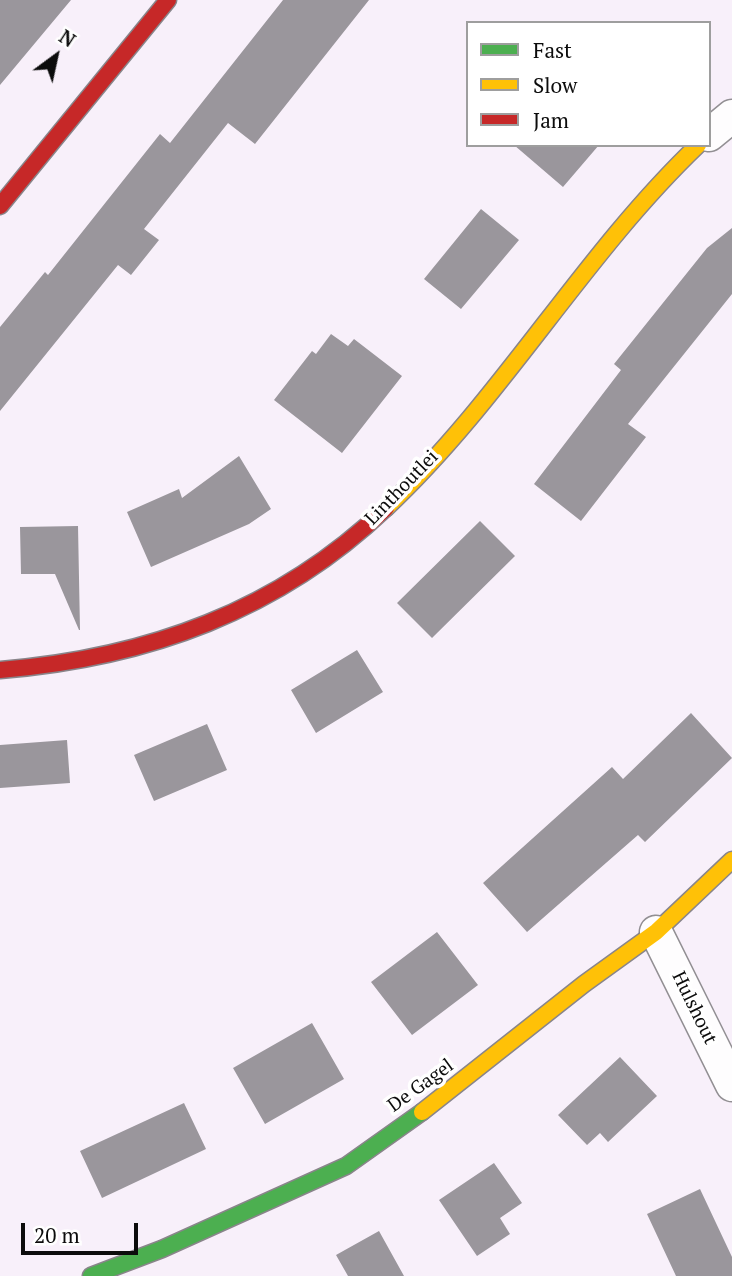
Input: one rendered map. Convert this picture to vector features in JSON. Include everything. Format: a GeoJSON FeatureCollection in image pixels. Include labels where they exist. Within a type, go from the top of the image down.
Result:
{"type":"FeatureCollection","features":[{"type":"Feature","properties":{"kind":"street"},"geometry":{"type":"LineString","coordinates":[[0,206],[168,0]]}},
{"type":"Feature","properties":{"kind":"street"},"geometry":{"type":"LineString","coordinates":[[711,133],[732,116]]}},
{"type":"Feature","properties":{"kind":"street","name":"Linthoutlei"},"geometry":{"type":"LineString","coordinates":[[0,670],[28,669],[104,658],[166,641],[237,612],[298,579],[358,534],[411,485],[632,215],[696,147]]}},
{"type":"Feature","properties":{"kind":"street","name":"De Gagel"},"geometry":{"type":"LineString","coordinates":[[91,1276],[162,1249],[346,1167],[463,1082],[584,984],[656,932],[732,860]]}},
{"type":"Feature","properties":{"kind":"street","name":"Hulshout"},"geometry":{"type":"LineString","coordinates":[[656,932],[732,1085]]}},
{"type":"Feature","properties":{"kind":"building"},"geometry":{"type":"Polygon","coordinates":[[[0,0],[71,0],[0,85],[0,0]]]}},
{"type":"Feature","properties":{"kind":"building"},"geometry":{"type":"Polygon","coordinates":[[[283,0],[369,0],[255,144],[228,123],[144,229],[159,240],[131,275],[118,265],[0,411],[0,327],[45,272],[48,275],[160,134],[170,143],[283,0]]]}},
{"type":"Feature","properties":{"kind":"building"},"geometry":{"type":"Polygon","coordinates":[[[516,147],[597,147],[563,187],[516,147]]]}},
{"type":"Feature","properties":{"kind":"building"},"geometry":{"type":"Polygon","coordinates":[[[481,209],[519,240],[461,309],[424,279],[481,209]]]}},
{"type":"Feature","properties":{"kind":"building"},"geometry":{"type":"Polygon","coordinates":[[[732,228],[732,294],[628,424],[646,437],[581,521],[534,484],[621,370],[614,364],[707,248],[732,228]]]}},
{"type":"Feature","properties":{"kind":"building"},"geometry":{"type":"Polygon","coordinates":[[[331,334],[348,346],[354,339],[402,376],[342,453],[274,400],[312,351],[316,354],[331,334]]]}},
{"type":"Feature","properties":{"kind":"building"},"geometry":{"type":"Polygon","coordinates":[[[239,456],[271,509],[249,524],[151,567],[127,512],[179,489],[182,498],[239,456]]]}},
{"type":"Feature","properties":{"kind":"building"},"geometry":{"type":"Polygon","coordinates":[[[480,521],[515,556],[432,638],[397,603],[480,521]]]}},
{"type":"Feature","properties":{"kind":"building"},"geometry":{"type":"Polygon","coordinates":[[[78,526],[80,630],[55,574],[21,574],[20,527],[78,526]]]}},
{"type":"Feature","properties":{"kind":"building"},"geometry":{"type":"Polygon","coordinates":[[[357,650],[383,692],[316,733],[291,690],[357,650]]]}},
{"type":"Feature","properties":{"kind":"building"},"geometry":{"type":"Polygon","coordinates":[[[691,713],[732,758],[645,842],[638,835],[527,932],[483,883],[612,767],[623,779],[691,713]]]}},
{"type":"Feature","properties":{"kind":"building"},"geometry":{"type":"Polygon","coordinates":[[[207,724],[227,770],[154,801],[134,755],[207,724]]]}},
{"type":"Feature","properties":{"kind":"building"},"geometry":{"type":"Polygon","coordinates":[[[67,740],[70,783],[0,788],[0,745],[67,740]]]}},
{"type":"Feature","properties":{"kind":"building"},"geometry":{"type":"Polygon","coordinates":[[[437,932],[478,985],[412,1035],[371,982],[437,932]]]}},
{"type":"Feature","properties":{"kind":"building"},"geometry":{"type":"Polygon","coordinates":[[[312,1023],[344,1079],[265,1124],[233,1068],[312,1023]]]}},
{"type":"Feature","properties":{"kind":"building"},"geometry":{"type":"Polygon","coordinates":[[[620,1057],[657,1096],[608,1142],[600,1133],[587,1145],[558,1115],[620,1057]]]}},
{"type":"Feature","properties":{"kind":"building"},"geometry":{"type":"Polygon","coordinates":[[[184,1103],[206,1149],[102,1198],[80,1151],[184,1103]]]}},
{"type":"Feature","properties":{"kind":"building"},"geometry":{"type":"Polygon","coordinates":[[[494,1163],[522,1203],[500,1218],[510,1234],[477,1256],[439,1200],[494,1163]]]}},
{"type":"Feature","properties":{"kind":"building"},"geometry":{"type":"Polygon","coordinates":[[[700,1189],[732,1257],[732,1276],[676,1276],[647,1214],[700,1189]]]}},
{"type":"Feature","properties":{"kind":"building"},"geometry":{"type":"Polygon","coordinates":[[[379,1231],[404,1276],[348,1276],[336,1255],[379,1231]]]}},
{"type":"Feature","properties":{"kind":"traffic: fast"},"geometry":{"type":"LineString","coordinates":[[91,1276],[162,1249],[346,1166],[422,1112]]}},
{"type":"Feature","properties":{"kind":"traffic: slow"},"geometry":{"type":"LineString","coordinates":[[386,508],[468,420],[617,233],[696,147]]}},
{"type":"Feature","properties":{"kind":"traffic: slow"},"geometry":{"type":"LineString","coordinates":[[422,1112],[584,984],[656,932],[732,860]]}},
{"type":"Feature","properties":{"kind":"traffic: jam"},"geometry":{"type":"LineString","coordinates":[[0,206],[168,0]]}},
{"type":"Feature","properties":{"kind":"traffic: jam"},"geometry":{"type":"LineString","coordinates":[[0,670],[107,654],[158,641],[208,623],[301,575],[344,544],[386,508]]}}]}
